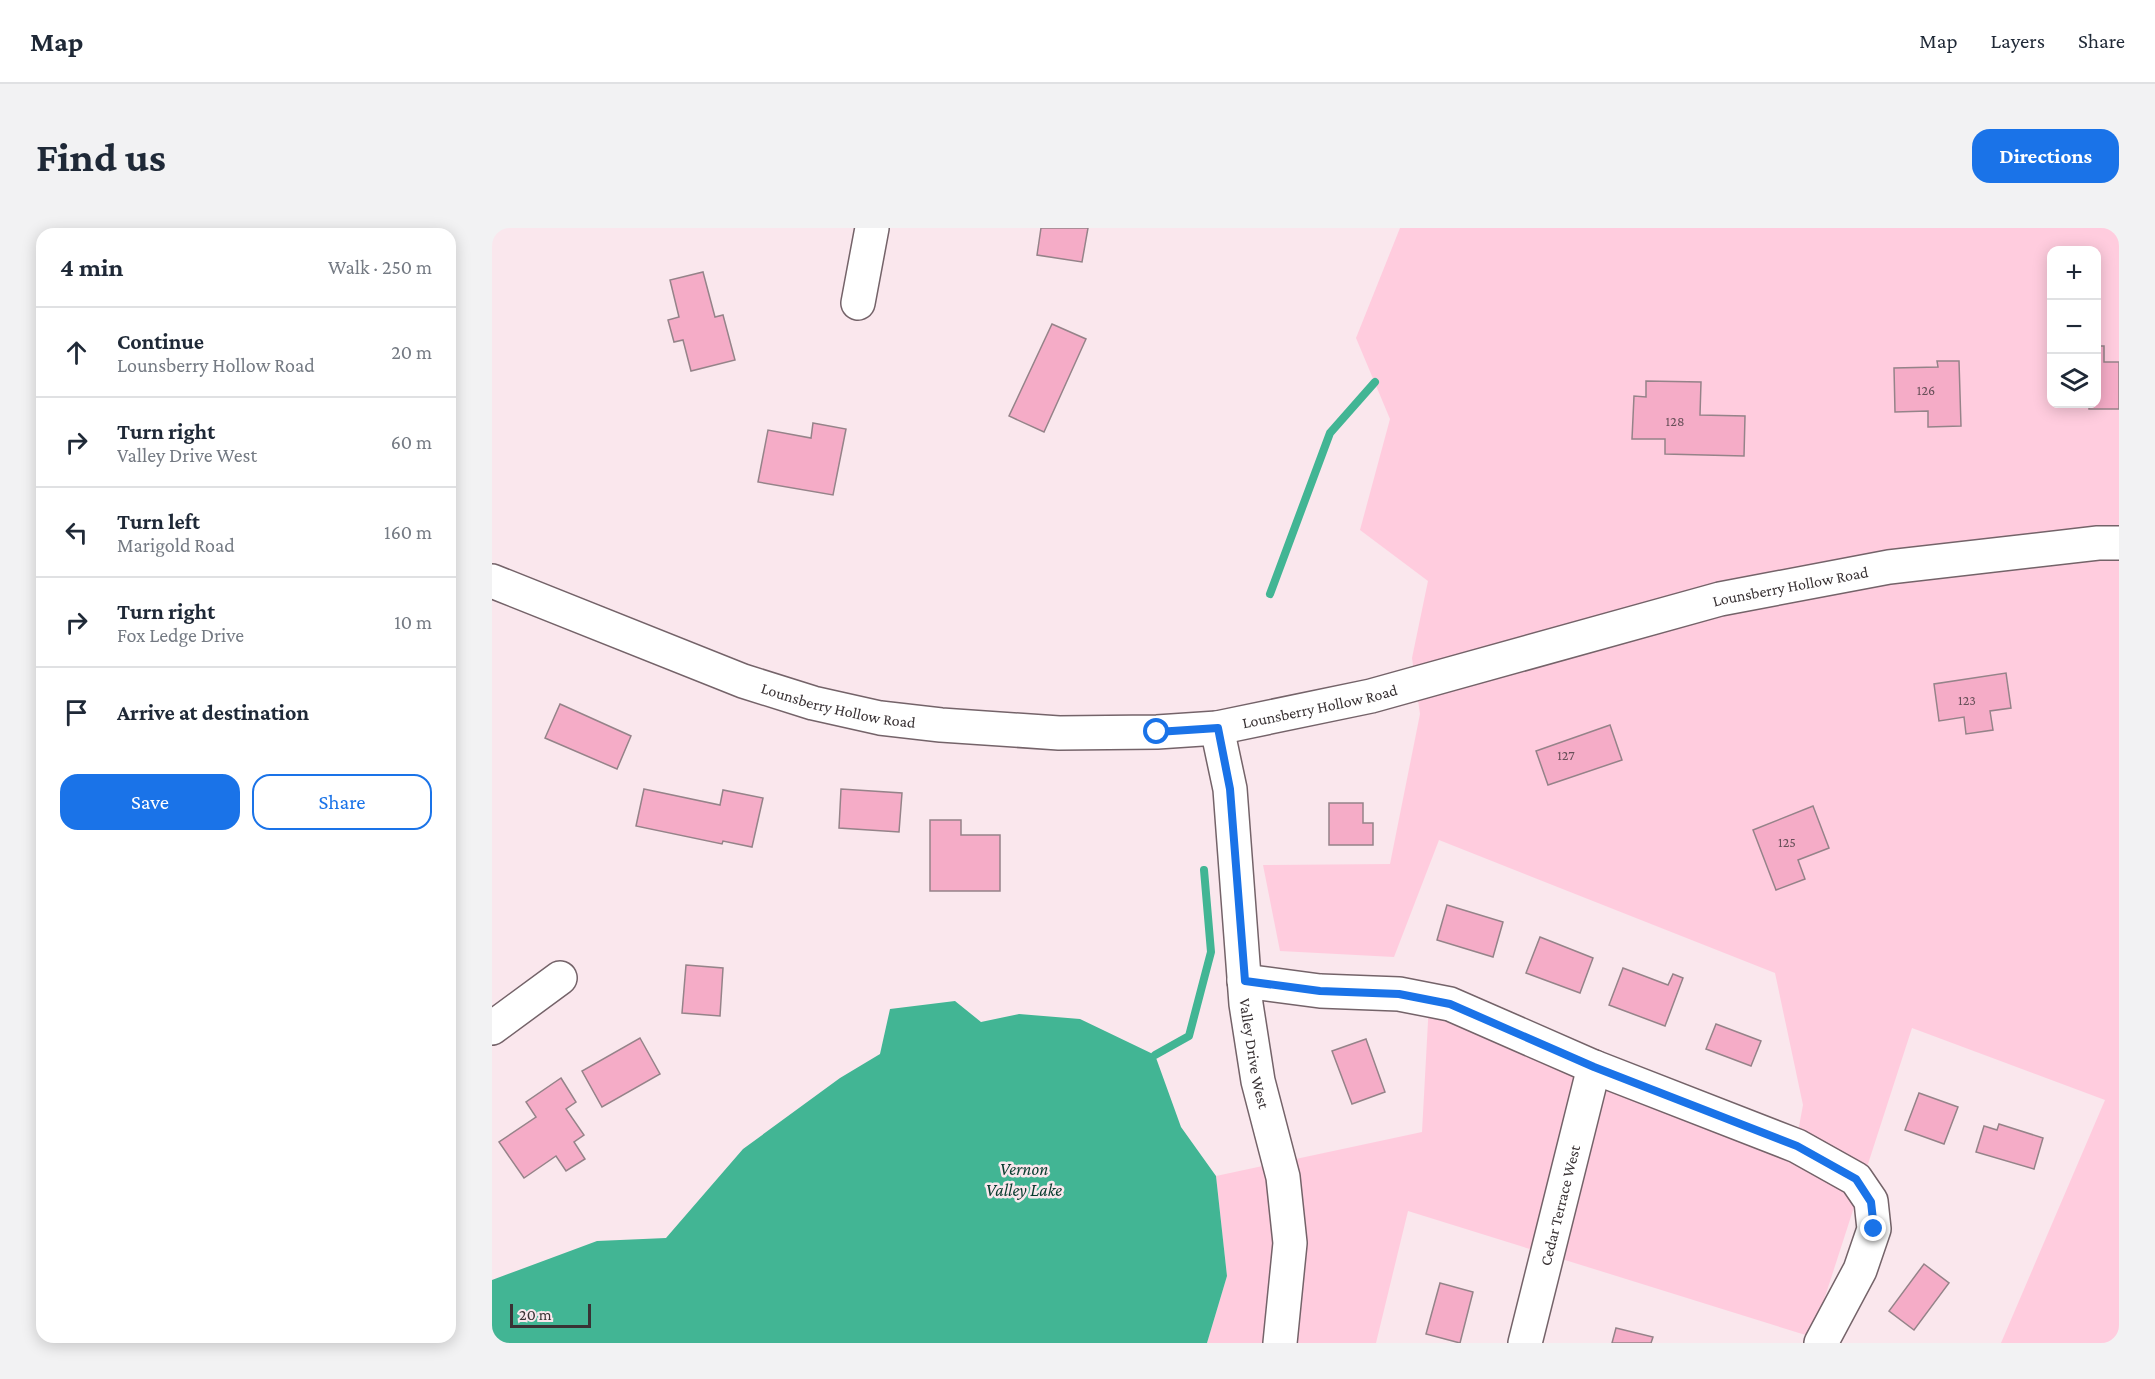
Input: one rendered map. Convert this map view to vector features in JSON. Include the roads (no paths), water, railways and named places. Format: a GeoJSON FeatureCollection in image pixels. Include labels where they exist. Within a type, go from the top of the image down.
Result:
{"type":"FeatureCollection","features":[{"type":"Feature","properties":{"kind":"street"},"geometry":{"type":"LineString","coordinates":[[858,303],[872,228]]}},
{"type":"Feature","properties":{"kind":"street","name":"Lounsberry Hollow Road"},"geometry":{"type":"LineString","coordinates":[[492,581],[743,681],[813,703],[880,718],[941,726],[1059,733],[1157,732],[1218,728],[1371,696],[1720,599],[1889,567],[2098,543],[2119,543]]}},
{"type":"Feature","properties":{"kind":"street","name":"Valley Drive West"},"geometry":{"type":"LineString","coordinates":[[1218,728],[1230,789],[1245,981],[1258,1081],[1283,1177],[1289,1232],[1280,1343]]}},
{"type":"Feature","properties":{"kind":"street"},"geometry":{"type":"LineString","coordinates":[[492,1028],[560,978]]}},
{"type":"Feature","properties":{"kind":"street"},"geometry":{"type":"LineString","coordinates":[[1245,981],[1320,991],[1399,994],[1450,1004],[1594,1067],[1797,1146],[1856,1179],[1871,1202],[1874,1229],[1860,1270],[1821,1343]]}},
{"type":"Feature","properties":{"kind":"street","name":"Cedar Terrace West"},"geometry":{"type":"LineString","coordinates":[[1525,1343],[1594,1067]]}},
{"type":"Feature","properties":{"kind":"water","name":"Vernon Valley Lake"},"geometry":{"type":"Polygon","coordinates":[[[955,1001],[981,1022],[1019,1014],[1080,1019],[1155,1055],[1181,1127],[1216,1176],[1227,1276],[1207,1343],[492,1343],[492,1280],[597,1241],[666,1238],[743,1149],[840,1078],[880,1054],[890,1009],[955,1001]]]}},
{"type":"Feature","properties":{"kind":"waterway"},"geometry":{"type":"LineString","coordinates":[[1270,594],[1330,433],[1375,382]]}},
{"type":"Feature","properties":{"kind":"waterway"},"geometry":{"type":"LineString","coordinates":[[1155,1055],[1189,1036],[1211,952],[1204,870]]}}]}
